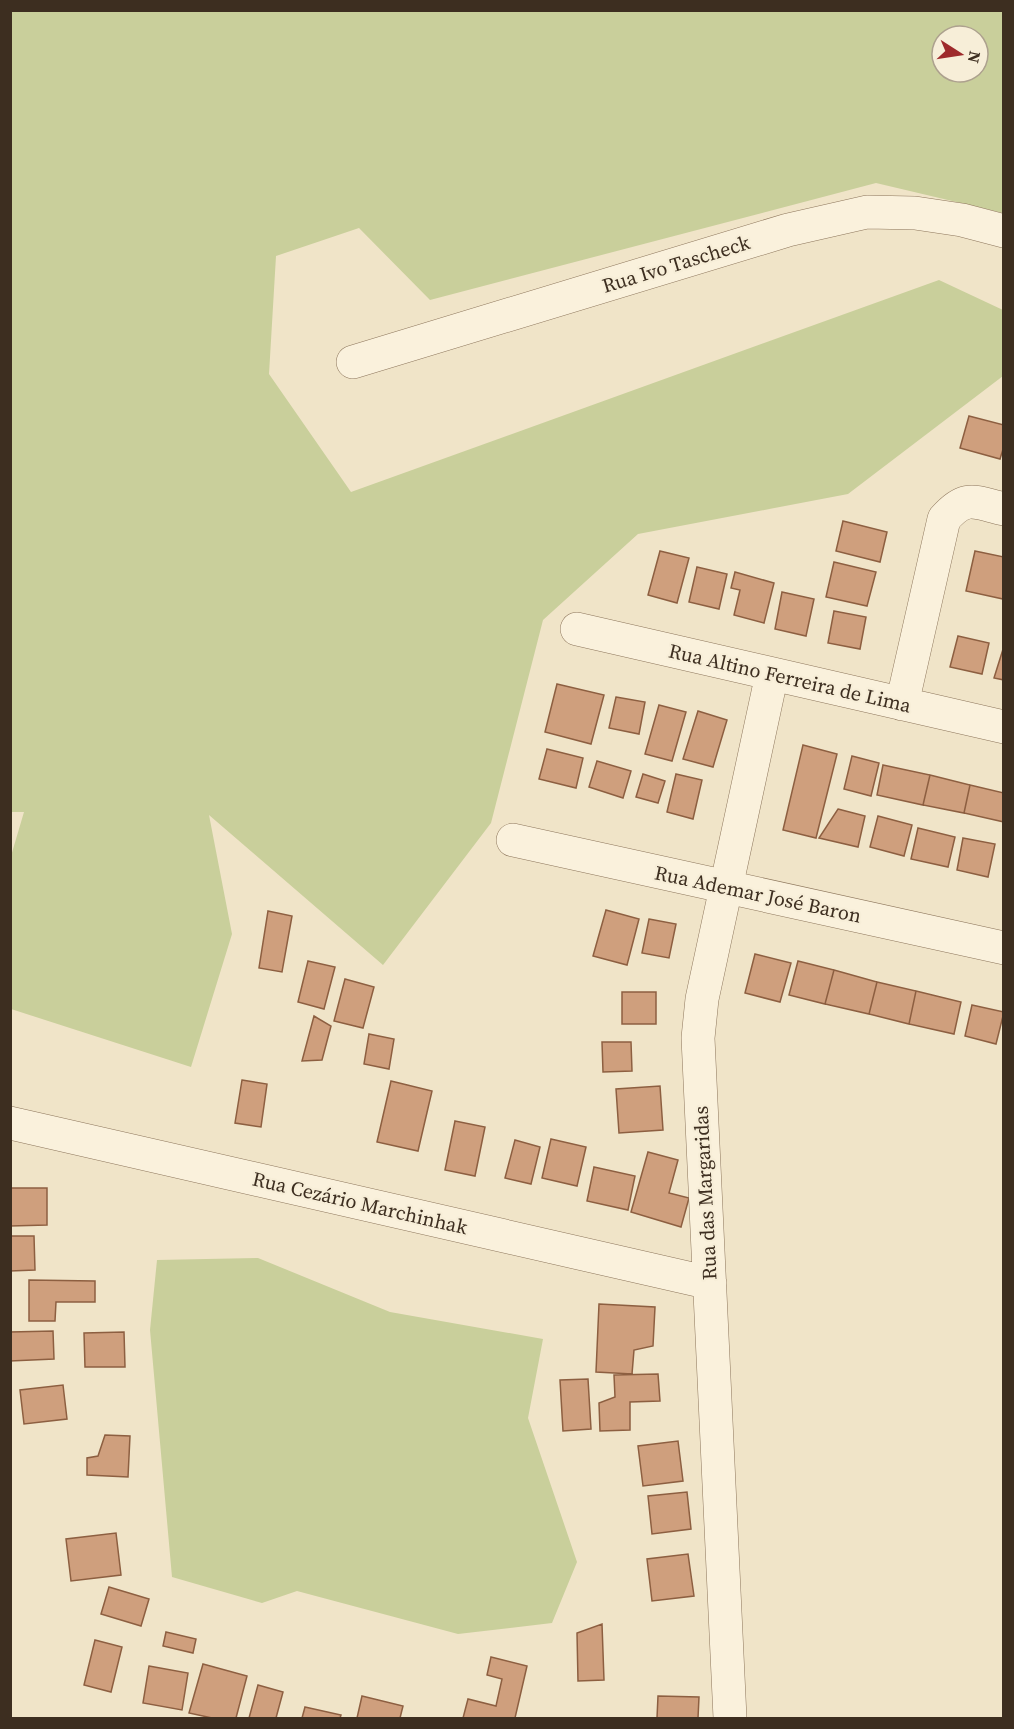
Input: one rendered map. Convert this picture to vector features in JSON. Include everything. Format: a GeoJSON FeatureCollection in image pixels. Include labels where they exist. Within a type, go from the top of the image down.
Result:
{"type":"FeatureCollection","features":[{"type":"Feature","properties":{"kind":"street","name":"Rua Ivo Tascheck"},"geometry":{"type":"LineString","coordinates":[[353,362],[788,230],[857,213],[915,213],[963,220],[1004,231]]}},
{"type":"Feature","properties":{"kind":"street"},"geometry":{"type":"LineString","coordinates":[[902,704],[944,519],[956,506],[970,501],[1004,509]]}},
{"type":"Feature","properties":{"kind":"street","name":"Rua Altino Ferreira de Lima"},"geometry":{"type":"LineString","coordinates":[[577,629],[1004,727]]}},
{"type":"Feature","properties":{"kind":"street","name":"Rua das Margaridas"},"geometry":{"type":"LineString","coordinates":[[730,1719],[698,1038],[702,999],[772,674]]}},
{"type":"Feature","properties":{"kind":"street","name":"Rua Ademar José Baron"},"geometry":{"type":"LineString","coordinates":[[513,840],[1004,948]]}},
{"type":"Feature","properties":{"kind":"street","name":"Rua Cezário Marchinhak"},"geometry":{"type":"LineString","coordinates":[[10,1123],[710,1283]]}},
{"type":"Feature","properties":{"kind":"green space"},"geometry":{"type":"Polygon","coordinates":[[[11,11],[1003,11],[1003,213],[876,183],[430,300],[359,228],[276,256],[269,374],[351,492],[939,280],[1003,310],[1003,376],[848,494],[638,534],[543,620],[491,823],[383,965],[209,815],[232,934],[191,1067],[11,1009],[11,856],[24,812],[10,812],[11,11]]]}},
{"type":"Feature","properties":{"kind":"green space"},"geometry":{"type":"Polygon","coordinates":[[[258,1258],[390,1312],[543,1339],[528,1418],[577,1562],[552,1623],[458,1634],[297,1591],[262,1603],[172,1577],[150,1330],[157,1260],[258,1258]]]}},
{"type":"Feature","properties":{"kind":"building"},"geometry":{"type":"Polygon","coordinates":[[[969,416],[1004,425],[1004,446],[1000,459],[960,448],[969,416]]]}},
{"type":"Feature","properties":{"kind":"building"},"geometry":{"type":"Polygon","coordinates":[[[843,521],[887,532],[880,562],[836,551],[843,521]]]}},
{"type":"Feature","properties":{"kind":"building"},"geometry":{"type":"Polygon","coordinates":[[[660,551],[689,558],[677,603],[648,595],[660,551]]]}},
{"type":"Feature","properties":{"kind":"building"},"geometry":{"type":"Polygon","coordinates":[[[975,551],[1004,557],[1003,599],[966,591],[975,551]]]}},
{"type":"Feature","properties":{"kind":"building"},"geometry":{"type":"Polygon","coordinates":[[[834,562],[876,572],[867,606],[826,597],[834,562]]]}},
{"type":"Feature","properties":{"kind":"building"},"geometry":{"type":"Polygon","coordinates":[[[697,567],[727,574],[719,609],[689,602],[697,567]]]}},
{"type":"Feature","properties":{"kind":"building"},"geometry":{"type":"Polygon","coordinates":[[[735,572],[774,583],[764,623],[734,615],[740,590],[731,588],[735,572]]]}},
{"type":"Feature","properties":{"kind":"building"},"geometry":{"type":"Polygon","coordinates":[[[782,592],[814,599],[806,636],[775,629],[782,592]]]}},
{"type":"Feature","properties":{"kind":"building"},"geometry":{"type":"Polygon","coordinates":[[[834,611],[866,617],[860,649],[828,643],[834,611]]]}},
{"type":"Feature","properties":{"kind":"building"},"geometry":{"type":"Polygon","coordinates":[[[958,636],[989,643],[982,674],[950,667],[958,636]]]}},
{"type":"Feature","properties":{"kind":"building"},"geometry":{"type":"Polygon","coordinates":[[[1004,646],[1004,680],[994,678],[1004,646]]]}},
{"type":"Feature","properties":{"kind":"building"},"geometry":{"type":"Polygon","coordinates":[[[557,684],[604,695],[591,744],[545,732],[557,684]]]}},
{"type":"Feature","properties":{"kind":"building"},"geometry":{"type":"Polygon","coordinates":[[[616,697],[645,702],[639,734],[609,728],[616,697]]]}},
{"type":"Feature","properties":{"kind":"building"},"geometry":{"type":"Polygon","coordinates":[[[659,705],[686,712],[672,761],[645,754],[659,705]]]}},
{"type":"Feature","properties":{"kind":"building"},"geometry":{"type":"Polygon","coordinates":[[[698,711],[727,720],[713,767],[683,759],[698,711]]]}},
{"type":"Feature","properties":{"kind":"building"},"geometry":{"type":"Polygon","coordinates":[[[803,745],[837,754],[816,838],[783,830],[803,745]]]}},
{"type":"Feature","properties":{"kind":"building"},"geometry":{"type":"Polygon","coordinates":[[[547,749],[583,758],[576,788],[539,779],[547,749]]]}},
{"type":"Feature","properties":{"kind":"building"},"geometry":{"type":"Polygon","coordinates":[[[852,756],[879,763],[871,796],[844,789],[852,756]]]}},
{"type":"Feature","properties":{"kind":"building"},"geometry":{"type":"Polygon","coordinates":[[[597,761],[631,771],[623,798],[589,787],[597,761]]]}},
{"type":"Feature","properties":{"kind":"building"},"geometry":{"type":"Polygon","coordinates":[[[883,765],[930,775],[923,805],[877,795],[883,765]]]}},
{"type":"Feature","properties":{"kind":"building"},"geometry":{"type":"Polygon","coordinates":[[[643,774],[665,781],[658,803],[636,797],[643,774]]]}},
{"type":"Feature","properties":{"kind":"building"},"geometry":{"type":"Polygon","coordinates":[[[676,774],[702,780],[693,819],[667,812],[676,774]]]}},
{"type":"Feature","properties":{"kind":"building"},"geometry":{"type":"Polygon","coordinates":[[[930,775],[970,785],[964,813],[923,805],[930,775]]]}},
{"type":"Feature","properties":{"kind":"building"},"geometry":{"type":"Polygon","coordinates":[[[970,785],[1004,793],[1004,822],[964,813],[970,785]]]}},
{"type":"Feature","properties":{"kind":"building"},"geometry":{"type":"Polygon","coordinates":[[[838,809],[865,816],[858,847],[819,838],[838,809]]]}},
{"type":"Feature","properties":{"kind":"building"},"geometry":{"type":"Polygon","coordinates":[[[878,816],[912,825],[904,856],[870,847],[878,816]]]}},
{"type":"Feature","properties":{"kind":"building"},"geometry":{"type":"Polygon","coordinates":[[[918,828],[955,837],[948,867],[911,859],[918,828]]]}},
{"type":"Feature","properties":{"kind":"building"},"geometry":{"type":"Polygon","coordinates":[[[963,838],[995,844],[988,877],[957,870],[963,838]]]}},
{"type":"Feature","properties":{"kind":"building"},"geometry":{"type":"Polygon","coordinates":[[[606,910],[639,919],[627,965],[593,956],[606,910]]]}},
{"type":"Feature","properties":{"kind":"building"},"geometry":{"type":"Polygon","coordinates":[[[268,911],[292,916],[282,972],[259,968],[268,911]]]}},
{"type":"Feature","properties":{"kind":"building"},"geometry":{"type":"Polygon","coordinates":[[[649,919],[676,924],[669,958],[642,953],[649,919]]]}},
{"type":"Feature","properties":{"kind":"building"},"geometry":{"type":"Polygon","coordinates":[[[755,954],[791,963],[780,1002],[745,993],[755,954]]]}},
{"type":"Feature","properties":{"kind":"building"},"geometry":{"type":"Polygon","coordinates":[[[308,961],[335,967],[324,1009],[298,1002],[308,961]]]}},
{"type":"Feature","properties":{"kind":"building"},"geometry":{"type":"Polygon","coordinates":[[[798,961],[834,970],[825,1004],[789,995],[798,961]]]}},
{"type":"Feature","properties":{"kind":"building"},"geometry":{"type":"Polygon","coordinates":[[[834,970],[877,982],[869,1014],[825,1004],[834,970]]]}},
{"type":"Feature","properties":{"kind":"building"},"geometry":{"type":"Polygon","coordinates":[[[345,979],[374,987],[363,1028],[334,1021],[345,979]]]}},
{"type":"Feature","properties":{"kind":"building"},"geometry":{"type":"Polygon","coordinates":[[[877,982],[916,991],[909,1024],[869,1014],[877,982]]]}},
{"type":"Feature","properties":{"kind":"building"},"geometry":{"type":"Polygon","coordinates":[[[916,991],[961,1002],[954,1034],[909,1024],[916,991]]]}},
{"type":"Feature","properties":{"kind":"building"},"geometry":{"type":"Polygon","coordinates":[[[622,992],[656,992],[656,1024],[622,1024],[622,992]]]}},
{"type":"Feature","properties":{"kind":"building"},"geometry":{"type":"Polygon","coordinates":[[[972,1005],[1004,1012],[996,1044],[965,1036],[972,1005]]]}},
{"type":"Feature","properties":{"kind":"building"},"geometry":{"type":"Polygon","coordinates":[[[314,1016],[331,1026],[322,1060],[302,1061],[314,1016]]]}},
{"type":"Feature","properties":{"kind":"building"},"geometry":{"type":"Polygon","coordinates":[[[369,1034],[394,1039],[389,1069],[364,1064],[369,1034]]]}},
{"type":"Feature","properties":{"kind":"building"},"geometry":{"type":"Polygon","coordinates":[[[602,1042],[631,1042],[632,1071],[603,1072],[602,1042]]]}},
{"type":"Feature","properties":{"kind":"building"},"geometry":{"type":"Polygon","coordinates":[[[242,1080],[267,1084],[261,1127],[235,1123],[242,1080]]]}},
{"type":"Feature","properties":{"kind":"building"},"geometry":{"type":"Polygon","coordinates":[[[391,1081],[432,1091],[418,1151],[377,1142],[391,1081]]]}},
{"type":"Feature","properties":{"kind":"building"},"geometry":{"type":"Polygon","coordinates":[[[660,1086],[663,1130],[619,1133],[616,1089],[660,1086]]]}},
{"type":"Feature","properties":{"kind":"building"},"geometry":{"type":"Polygon","coordinates":[[[455,1121],[485,1127],[475,1176],[445,1170],[455,1121]]]}},
{"type":"Feature","properties":{"kind":"building"},"geometry":{"type":"Polygon","coordinates":[[[551,1139],[586,1147],[577,1186],[542,1178],[551,1139]]]}},
{"type":"Feature","properties":{"kind":"building"},"geometry":{"type":"Polygon","coordinates":[[[515,1140],[540,1147],[531,1184],[505,1178],[515,1140]]]}},
{"type":"Feature","properties":{"kind":"building"},"geometry":{"type":"Polygon","coordinates":[[[648,1152],[678,1160],[669,1193],[689,1198],[681,1227],[631,1212],[648,1152]]]}},
{"type":"Feature","properties":{"kind":"building"},"geometry":{"type":"Polygon","coordinates":[[[594,1167],[635,1176],[628,1210],[587,1201],[594,1167]]]}},
{"type":"Feature","properties":{"kind":"building"},"geometry":{"type":"Polygon","coordinates":[[[10,1188],[47,1188],[47,1225],[10,1226],[10,1188]]]}},
{"type":"Feature","properties":{"kind":"building"},"geometry":{"type":"Polygon","coordinates":[[[10,1236],[34,1236],[35,1270],[10,1271],[10,1236]]]}},
{"type":"Feature","properties":{"kind":"building"},"geometry":{"type":"Polygon","coordinates":[[[29,1280],[95,1281],[95,1302],[56,1302],[55,1321],[29,1321],[29,1280]]]}},
{"type":"Feature","properties":{"kind":"building"},"geometry":{"type":"Polygon","coordinates":[[[599,1304],[655,1307],[653,1346],[634,1350],[632,1374],[596,1372],[599,1304]]]}},
{"type":"Feature","properties":{"kind":"building"},"geometry":{"type":"Polygon","coordinates":[[[53,1331],[54,1359],[10,1361],[10,1332],[53,1331]]]}},
{"type":"Feature","properties":{"kind":"building"},"geometry":{"type":"Polygon","coordinates":[[[124,1332],[125,1367],[85,1367],[84,1333],[124,1332]]]}},
{"type":"Feature","properties":{"kind":"building"},"geometry":{"type":"Polygon","coordinates":[[[658,1374],[660,1401],[630,1402],[630,1430],[600,1431],[599,1403],[615,1397],[614,1375],[658,1374]]]}},
{"type":"Feature","properties":{"kind":"building"},"geometry":{"type":"Polygon","coordinates":[[[588,1379],[591,1429],[563,1431],[560,1380],[588,1379]]]}},
{"type":"Feature","properties":{"kind":"building"},"geometry":{"type":"Polygon","coordinates":[[[63,1385],[67,1419],[24,1424],[20,1390],[63,1385]]]}},
{"type":"Feature","properties":{"kind":"building"},"geometry":{"type":"Polygon","coordinates":[[[105,1435],[130,1436],[128,1477],[87,1475],[87,1458],[98,1456],[105,1435]]]}},
{"type":"Feature","properties":{"kind":"building"},"geometry":{"type":"Polygon","coordinates":[[[678,1441],[683,1481],[643,1486],[638,1446],[678,1441]]]}},
{"type":"Feature","properties":{"kind":"building"},"geometry":{"type":"Polygon","coordinates":[[[687,1492],[691,1529],[652,1534],[648,1496],[687,1492]]]}},
{"type":"Feature","properties":{"kind":"building"},"geometry":{"type":"Polygon","coordinates":[[[116,1533],[121,1575],[71,1581],[66,1539],[116,1533]]]}},
{"type":"Feature","properties":{"kind":"building"},"geometry":{"type":"Polygon","coordinates":[[[688,1554],[694,1596],[652,1601],[647,1559],[688,1554]]]}},
{"type":"Feature","properties":{"kind":"building"},"geometry":{"type":"Polygon","coordinates":[[[109,1587],[149,1599],[141,1626],[101,1614],[109,1587]]]}},
{"type":"Feature","properties":{"kind":"building"},"geometry":{"type":"Polygon","coordinates":[[[602,1624],[604,1680],[578,1681],[577,1633],[602,1624]]]}},
{"type":"Feature","properties":{"kind":"building"},"geometry":{"type":"Polygon","coordinates":[[[166,1632],[196,1639],[193,1653],[163,1646],[166,1632]]]}},
{"type":"Feature","properties":{"kind":"building"},"geometry":{"type":"Polygon","coordinates":[[[95,1640],[122,1647],[111,1692],[84,1685],[95,1640]]]}},
{"type":"Feature","properties":{"kind":"building"},"geometry":{"type":"Polygon","coordinates":[[[491,1657],[527,1666],[515,1718],[463,1718],[468,1699],[496,1706],[502,1679],[487,1675],[491,1657]]]}},
{"type":"Feature","properties":{"kind":"building"},"geometry":{"type":"Polygon","coordinates":[[[203,1664],[247,1676],[236,1718],[212,1718],[189,1713],[203,1664]]]}},
{"type":"Feature","properties":{"kind":"building"},"geometry":{"type":"Polygon","coordinates":[[[149,1666],[188,1673],[182,1710],[143,1703],[149,1666]]]}},
{"type":"Feature","properties":{"kind":"building"},"geometry":{"type":"Polygon","coordinates":[[[258,1685],[283,1692],[276,1718],[249,1718],[258,1685]]]}},
{"type":"Feature","properties":{"kind":"building"},"geometry":{"type":"Polygon","coordinates":[[[362,1696],[403,1706],[400,1718],[357,1718],[362,1696]]]}},
{"type":"Feature","properties":{"kind":"building"},"geometry":{"type":"Polygon","coordinates":[[[658,1696],[699,1697],[698,1718],[657,1718],[658,1696]]]}},
{"type":"Feature","properties":{"kind":"building"},"geometry":{"type":"Polygon","coordinates":[[[305,1707],[341,1715],[340,1718],[302,1718],[305,1707]]]}}]}
